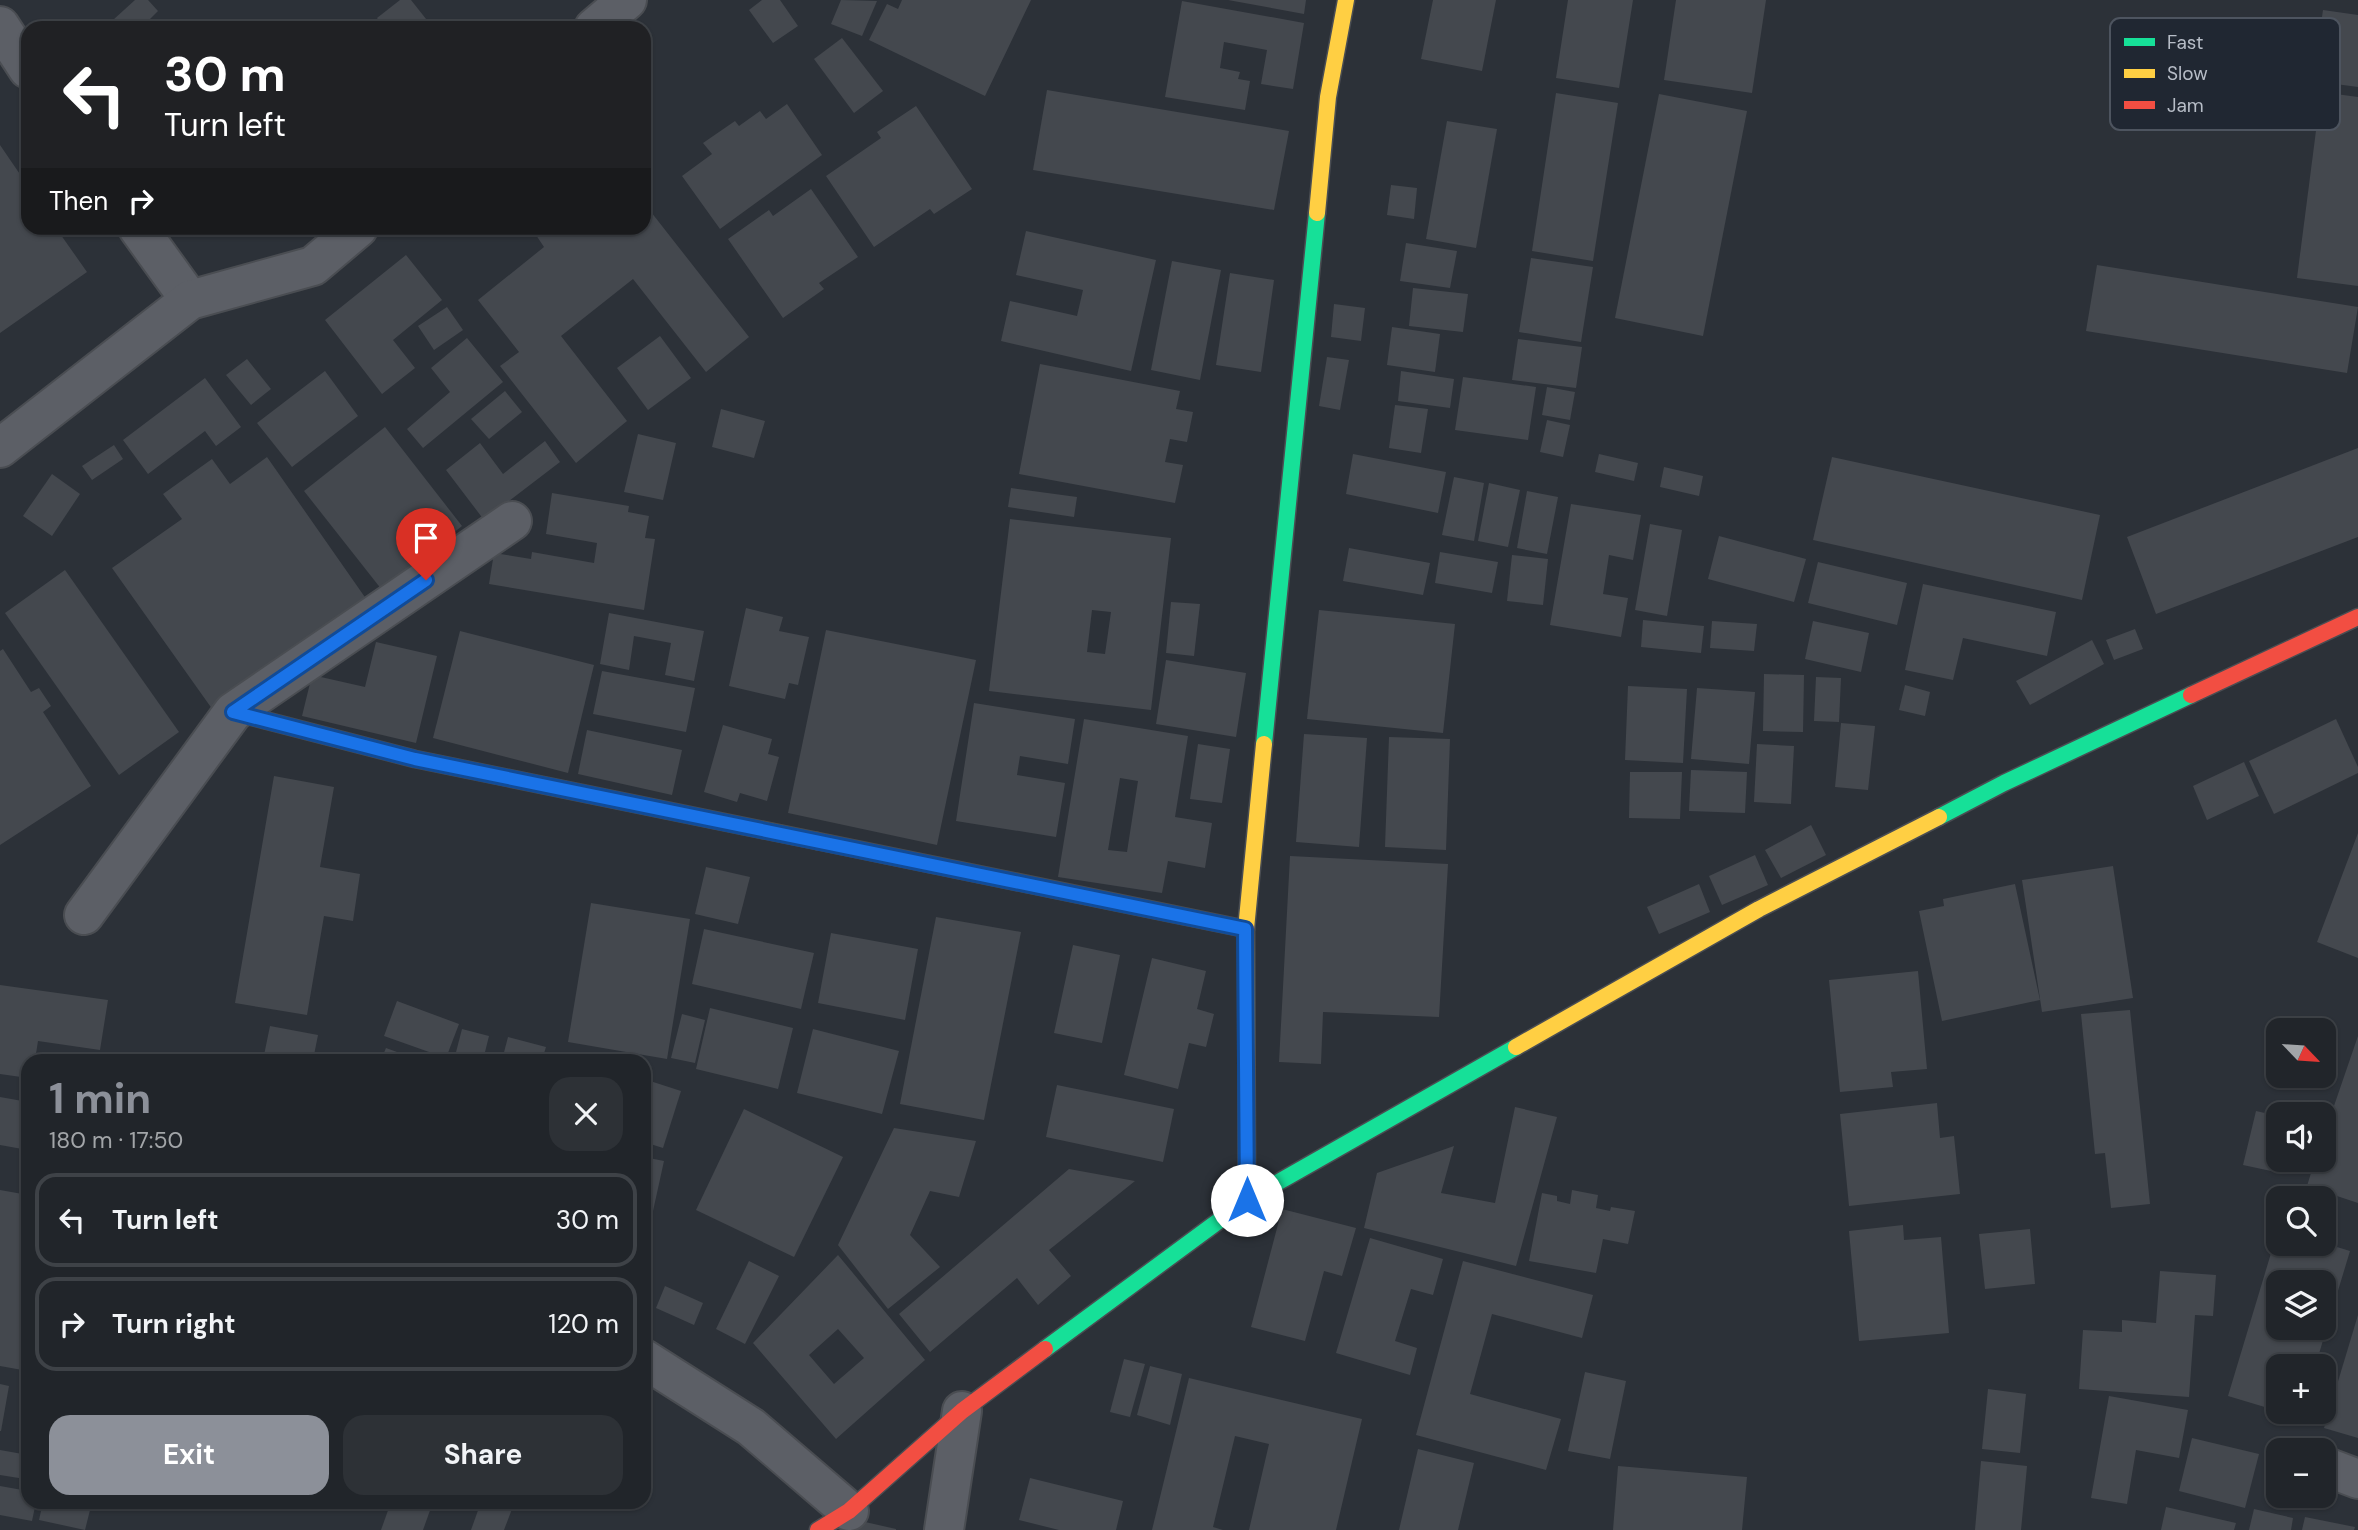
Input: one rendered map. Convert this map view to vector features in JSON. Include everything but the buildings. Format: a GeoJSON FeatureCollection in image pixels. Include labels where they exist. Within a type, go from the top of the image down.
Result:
{"type":"FeatureCollection","features":[{"type":"Feature","properties":{"kind":"street"},"geometry":{"type":"LineString","coordinates":[[602,21],[627,0]]}},
{"type":"Feature","properties":{"kind":"street"},"geometry":{"type":"LineString","coordinates":[[1247,1200],[1245,929],[1328,97],[1346,0]]}},
{"type":"Feature","properties":{"kind":"street"},"geometry":{"type":"LineString","coordinates":[[0,26],[21,58]]}},
{"type":"Feature","properties":{"kind":"street"},"geometry":{"type":"LineString","coordinates":[[143,235],[190,300]]}},
{"type":"Feature","properties":{"kind":"street"},"geometry":{"type":"LineString","coordinates":[[0,448],[190,300],[313,265],[349,235]]}},
{"type":"Feature","properties":{"kind":"street"},"geometry":{"type":"LineString","coordinates":[[84,915],[233,712],[513,521]]}},
{"type":"Feature","properties":{"kind":"street"},"geometry":{"type":"LineString","coordinates":[[651,1363],[751,1427],[834,1520],[962,1410],[1247,1200],[1759,909],[2004,783],[2358,617]]}},
{"type":"Feature","properties":{"kind":"street"},"geometry":{"type":"LineString","coordinates":[[233,712],[415,759],[1245,929]]}},
{"type":"Feature","properties":{"kind":"street"},"geometry":{"type":"LineString","coordinates":[[944,1530],[962,1410]]}},
{"type":"Feature","properties":{"kind":"street"},"geometry":{"type":"LineString","coordinates":[[2336,1470],[2358,1479]]}},
{"type":"Feature","properties":{"kind":"traffic: fast"},"geometry":{"type":"LineString","coordinates":[[1264,744],[1317,213]]}},
{"type":"Feature","properties":{"kind":"traffic: fast"},"geometry":{"type":"LineString","coordinates":[[1939,817],[2004,783],[2191,695]]}},
{"type":"Feature","properties":{"kind":"traffic: fast"},"geometry":{"type":"LineString","coordinates":[[233,712],[415,759],[817,841]]}},
{"type":"Feature","properties":{"kind":"traffic: fast"},"geometry":{"type":"LineString","coordinates":[[1045,1349],[1247,1200],[1516,1047]]}},
{"type":"Feature","properties":{"kind":"traffic: slow"},"geometry":{"type":"LineString","coordinates":[[1317,213],[1328,97],[1346,0]]}},
{"type":"Feature","properties":{"kind":"traffic: slow"},"geometry":{"type":"LineString","coordinates":[[1247,1200],[1246,929],[1264,744]]}},
{"type":"Feature","properties":{"kind":"traffic: slow"},"geometry":{"type":"LineString","coordinates":[[1516,1047],[1759,909],[1939,817]]}},
{"type":"Feature","properties":{"kind":"traffic: jam"},"geometry":{"type":"LineString","coordinates":[[2191,695],[2358,617]]}},
{"type":"Feature","properties":{"kind":"traffic: jam"},"geometry":{"type":"LineString","coordinates":[[817,841],[1246,929]]}},
{"type":"Feature","properties":{"kind":"traffic: jam"},"geometry":{"type":"LineString","coordinates":[[818,1530],[849,1511],[962,1411],[1045,1349]]}},
{"type":"Feature","properties":{"kind":"route"},"geometry":{"type":"LineString","coordinates":[[426,580],[233,712],[415,759],[1245,929],[1247,1200]]}}]}
